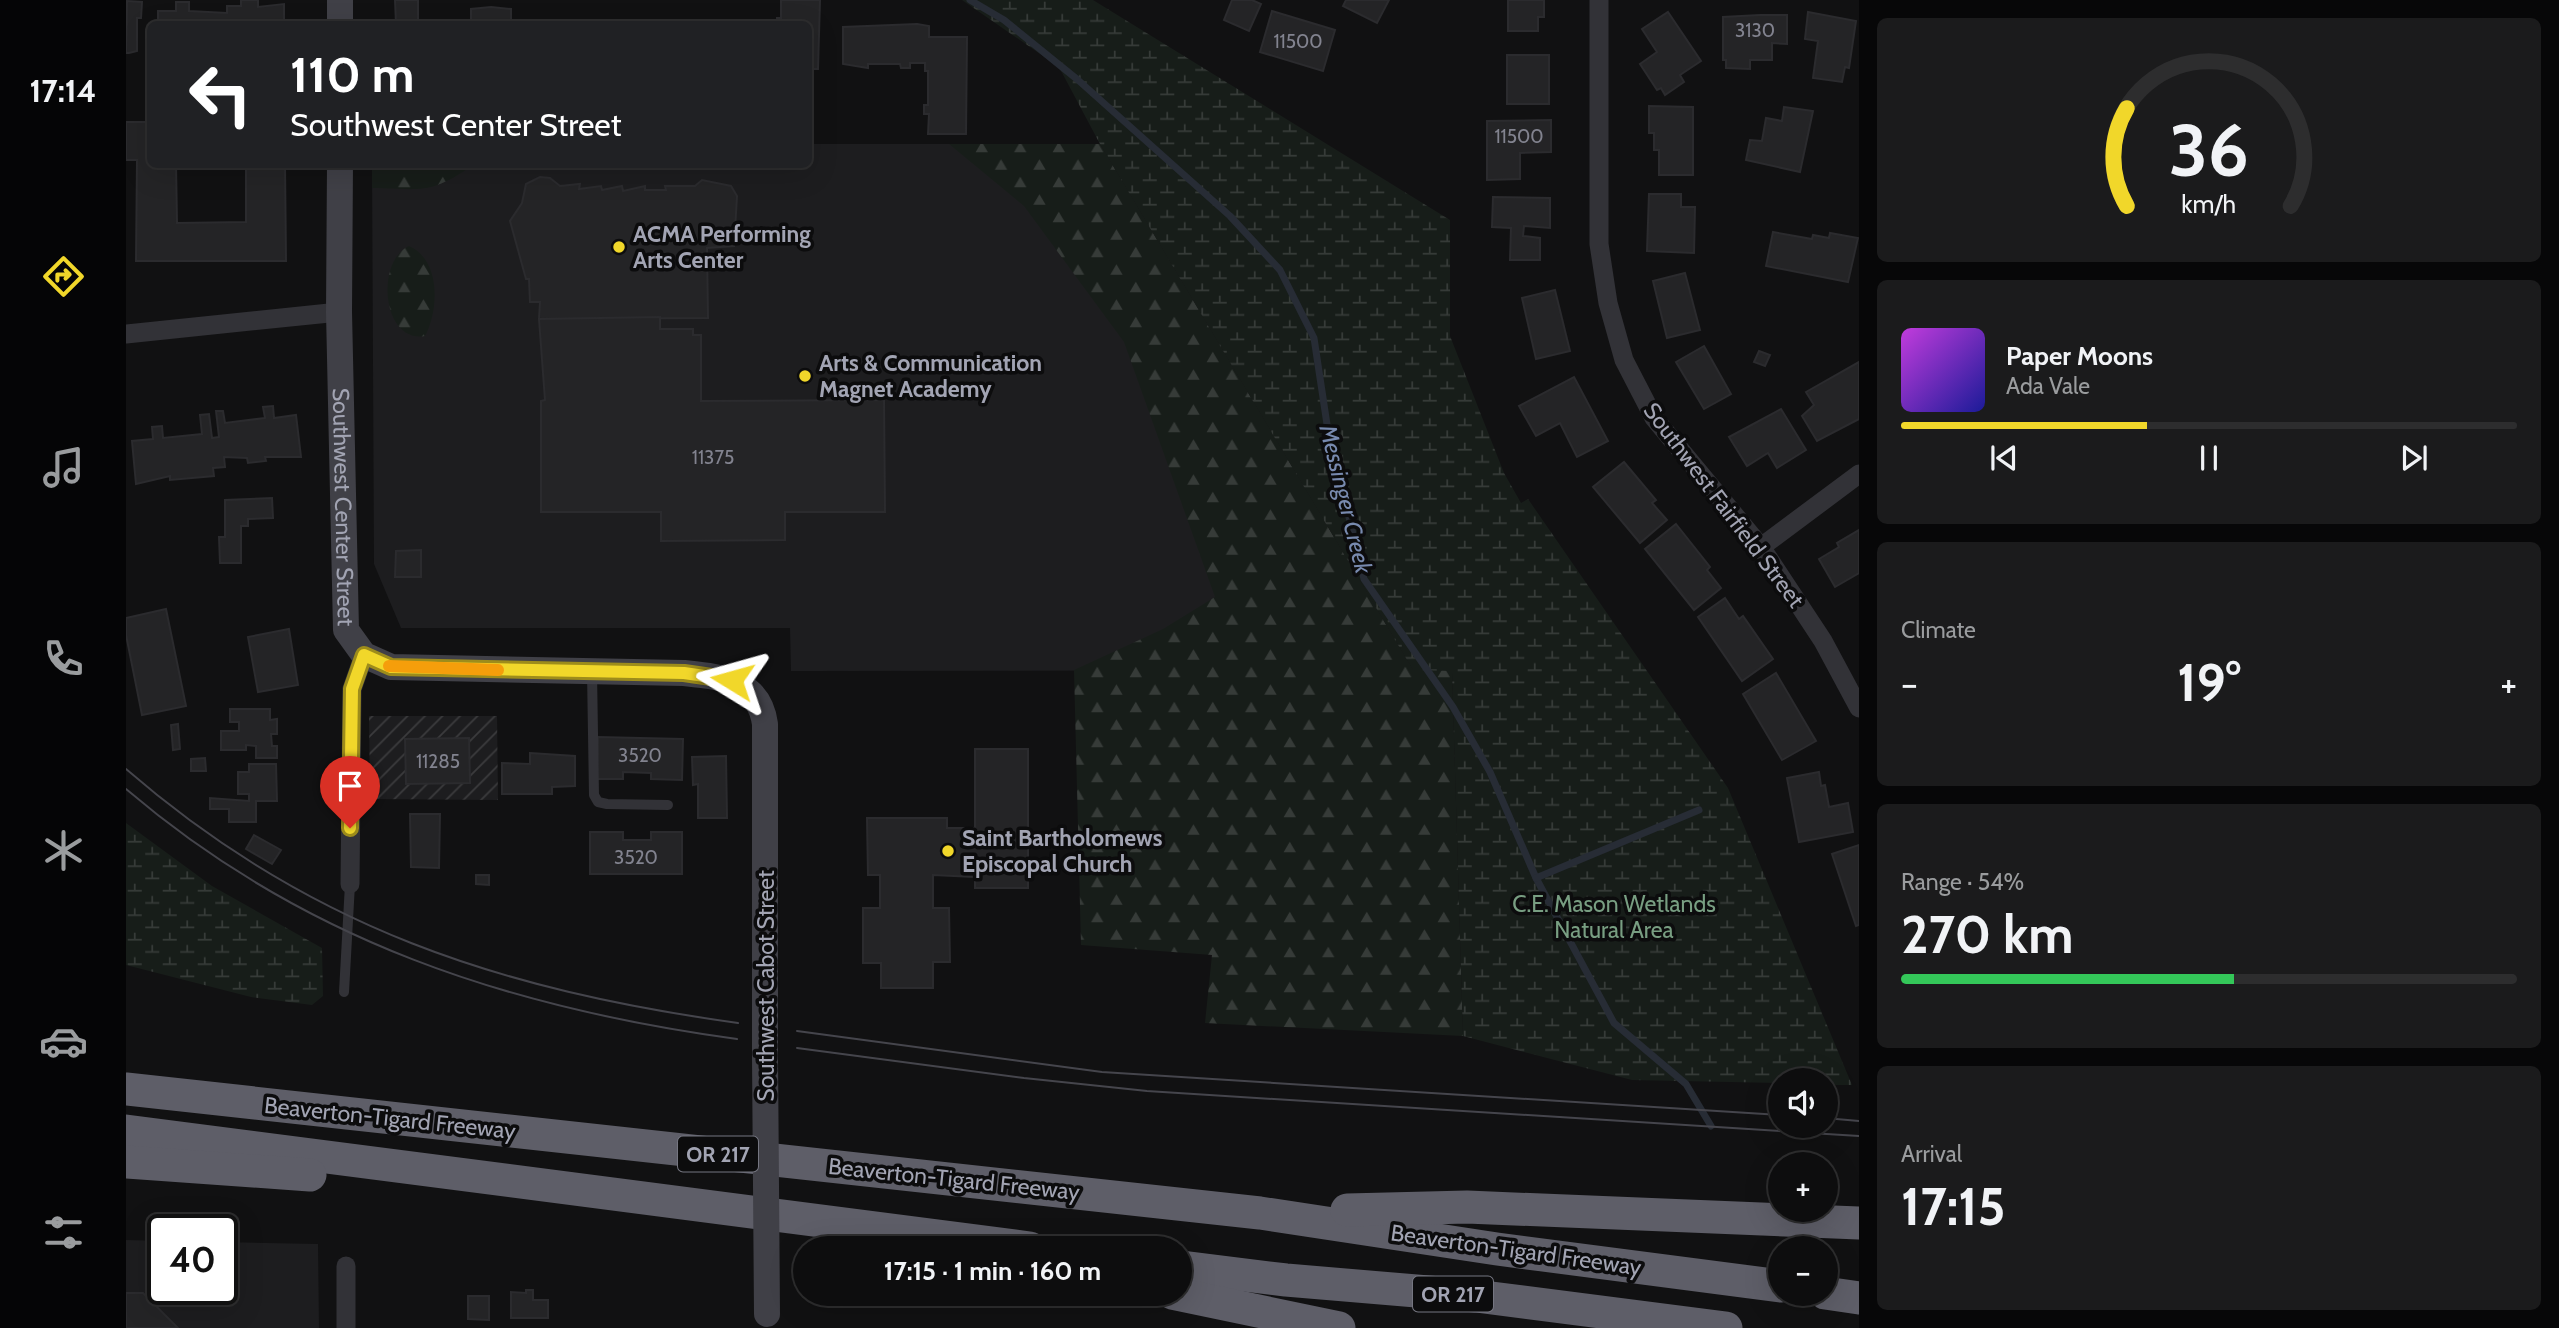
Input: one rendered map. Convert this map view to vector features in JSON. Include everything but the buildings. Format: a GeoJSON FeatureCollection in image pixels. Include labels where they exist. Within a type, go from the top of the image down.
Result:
{"type":"FeatureCollection","features":[{"type":"Feature","properties":{"kind":"highway"},"geometry":{"type":"LineString","coordinates":[[126,1070],[177,1096]]}},
{"type":"Feature","properties":{"kind":"highway","name":"Beaverton-Tigard Freeway"},"geometry":{"type":"LineString","coordinates":[[126,1089],[1260,1213],[1497,1249],[1768,1284]]}},
{"type":"Feature","properties":{"kind":"highway","name":"Beaverton-Tigard Freeway"},"geometry":{"type":"LineString","coordinates":[[126,1131],[939,1236]]}},
{"type":"Feature","properties":{"kind":"highway"},"geometry":{"type":"LineString","coordinates":[[126,1162],[406,1183],[469,1174]]}},
{"type":"Feature","properties":{"kind":"highway"},"geometry":{"type":"LineString","coordinates":[[1260,1213],[1467,1207],[1859,1223]]}},
{"type":"Feature","properties":{"kind":"highway","name":"OR 217"},"geometry":{"type":"LineString","coordinates":[[1192,1268],[1286,1280],[1476,1296],[1726,1328]]}},
{"type":"Feature","properties":{"kind":"highway"},"geometry":{"type":"LineString","coordinates":[[1838,1295],[1859,1298]]}},
{"type":"Feature","properties":{"kind":"highway"},"geometry":{"type":"LineString","coordinates":[[1192,1297],[1339,1328]]}},
{"type":"Feature","properties":{"kind":"street"},"geometry":{"type":"LineString","coordinates":[[340,0],[340,21]]}},
{"type":"Feature","properties":{"kind":"street","name":"Southwest Fairfield Street"},"geometry":{"type":"LineString","coordinates":[[1599,0],[1599,244],[1608,303],[1624,360],[1654,418],[1761,547],[1823,641],[1859,708]]}},
{"type":"Feature","properties":{"kind":"street","name":"Southwest Center Street"},"geometry":{"type":"LineString","coordinates":[[341,168],[339,312],[343,610],[346,630],[364,655],[352,689],[350,884]]}},
{"type":"Feature","properties":{"kind":"street"},"geometry":{"type":"LineString","coordinates":[[126,334],[339,312]]}},
{"type":"Feature","properties":{"kind":"street"},"geometry":{"type":"LineString","coordinates":[[1761,547],[1859,474]]}},
{"type":"Feature","properties":{"kind":"street"},"geometry":{"type":"LineString","coordinates":[[364,655],[391,667],[592,672]]}},
{"type":"Feature","properties":{"kind":"street","name":"Southwest Cabot Street"},"geometry":{"type":"LineString","coordinates":[[592,672],[713,676],[732,680],[749,691],[763,711],[766,1321]]}},
{"type":"Feature","properties":{"kind":"street"},"geometry":{"type":"LineString","coordinates":[[346,1266],[346,1328]]}},
{"type":"Feature","properties":{"kind":"lane"},"geometry":{"type":"LineString","coordinates":[[592,672],[594,795],[598,802],[607,804],[668,805]]}},
{"type":"Feature","properties":{"kind":"lane"},"geometry":{"type":"LineString","coordinates":[[344,992],[350,884]]}},
{"type":"Feature","properties":{"kind":"shaded area","name":"Arts & Communication Magnet Academy"},"geometry":{"type":"Polygon","coordinates":[[[812,144],[1100,144],[1413,670],[791,671],[790,628],[401,628],[374,564],[372,168],[812,168],[812,144]]]}},
{"type":"Feature","properties":{"kind":"shaded area"},"geometry":{"type":"Polygon","coordinates":[[[369,716],[497,716],[498,800],[370,799],[369,716]]]}},
{"type":"Feature","properties":{"kind":"shaded area"},"geometry":{"type":"Polygon","coordinates":[[[126,1240],[147,1241],[147,1305],[238,1305],[238,1242],[318,1244],[319,1328],[126,1328],[126,1240]]]}},
{"type":"Feature","properties":{"kind":"green space","name":"C.E. Mason Wetlands Natural Area"},"geometry":{"type":"Polygon","coordinates":[[[962,0],[1093,0],[1450,220],[1450,336],[1504,473],[1521,503],[1528,499],[1728,788],[1852,1085],[1838,1085],[1838,1068],[1768,1068],[1768,1083],[1632,1080],[1463,1036],[1452,671],[1413,670],[1100,144],[1059,67],[962,0]]]}},
{"type":"Feature","properties":{"kind":"green space"},"geometry":{"type":"Polygon","coordinates":[[[949,144],[1100,144],[1413,670],[1452,670],[1463,1036],[1205,1023],[1212,955],[1081,945],[1074,670],[1163,629],[1215,597],[1124,342],[1024,206],[949,144]]]}},
{"type":"Feature","properties":{"kind":"green space"},"geometry":{"type":"Polygon","coordinates":[[[372,168],[468,168],[435,186],[415,189],[372,188],[372,168]]]}},
{"type":"Feature","properties":{"kind":"green space"},"geometry":{"type":"Polygon","coordinates":[[[409,246],[427,262],[432,274],[435,300],[425,336],[411,335],[400,327],[392,315],[388,300],[391,268],[398,255],[409,246]]]}},
{"type":"Feature","properties":{"kind":"green space"},"geometry":{"type":"Polygon","coordinates":[[[126,823],[212,886],[322,948],[323,996],[312,1005],[251,997],[126,965],[126,823]]]}},
{"type":"Feature","properties":{"kind":"waterway","name":"Messinger Creek"},"geometry":{"type":"LineString","coordinates":[[970,0],[1004,20],[1078,80],[1230,216],[1280,270],[1314,338],[1328,431],[1364,579],[1453,707],[1490,772],[1536,878],[1614,1023],[1686,1084],[1711,1126]]}},
{"type":"Feature","properties":{"kind":"waterway"},"geometry":{"type":"LineString","coordinates":[[1536,878],[1699,810]]}},
{"type":"Feature","properties":{"kind":"tram line"},"geometry":{"type":"LineString","coordinates":[[126,769],[195,824],[266,871],[338,911],[412,943],[488,970],[568,992],[738,1023]]}},
{"type":"Feature","properties":{"kind":"tram line"},"geometry":{"type":"LineString","coordinates":[[126,789],[194,842],[264,888],[337,927],[413,959],[490,986],[570,1008],[653,1026],[737,1039]]}},
{"type":"Feature","properties":{"kind":"tram line"},"geometry":{"type":"LineString","coordinates":[[797,1031],[1102,1072],[1768,1114]]}},
{"type":"Feature","properties":{"kind":"tram line"},"geometry":{"type":"LineString","coordinates":[[797,1048],[1147,1091],[1859,1136]]}},
{"type":"Feature","properties":{"kind":"tram line"},"geometry":{"type":"LineString","coordinates":[[1838,1119],[1859,1121]]}},
{"type":"Feature","properties":{"kind":"slow traffic"},"geometry":{"type":"LineString","coordinates":[[389,666],[498,670]]}},
{"type":"Feature","properties":{"kind":"place","name":"ACMA Performing Arts Center"},"geometry":{"type":"Point","coordinates":[619,247]}},
{"type":"Feature","properties":{"kind":"place","name":"Arts & Communication Magnet Academy"},"geometry":{"type":"Point","coordinates":[805,376]}},
{"type":"Feature","properties":{"kind":"place","name":"Saint Bartholomews Episcopal Church"},"geometry":{"type":"Point","coordinates":[948,851]}},
{"type":"Feature","properties":{"kind":"route"},"geometry":{"type":"LineString","coordinates":[[350,828],[352,689],[364,655],[391,667],[684,673],[732,680]]}}]}
